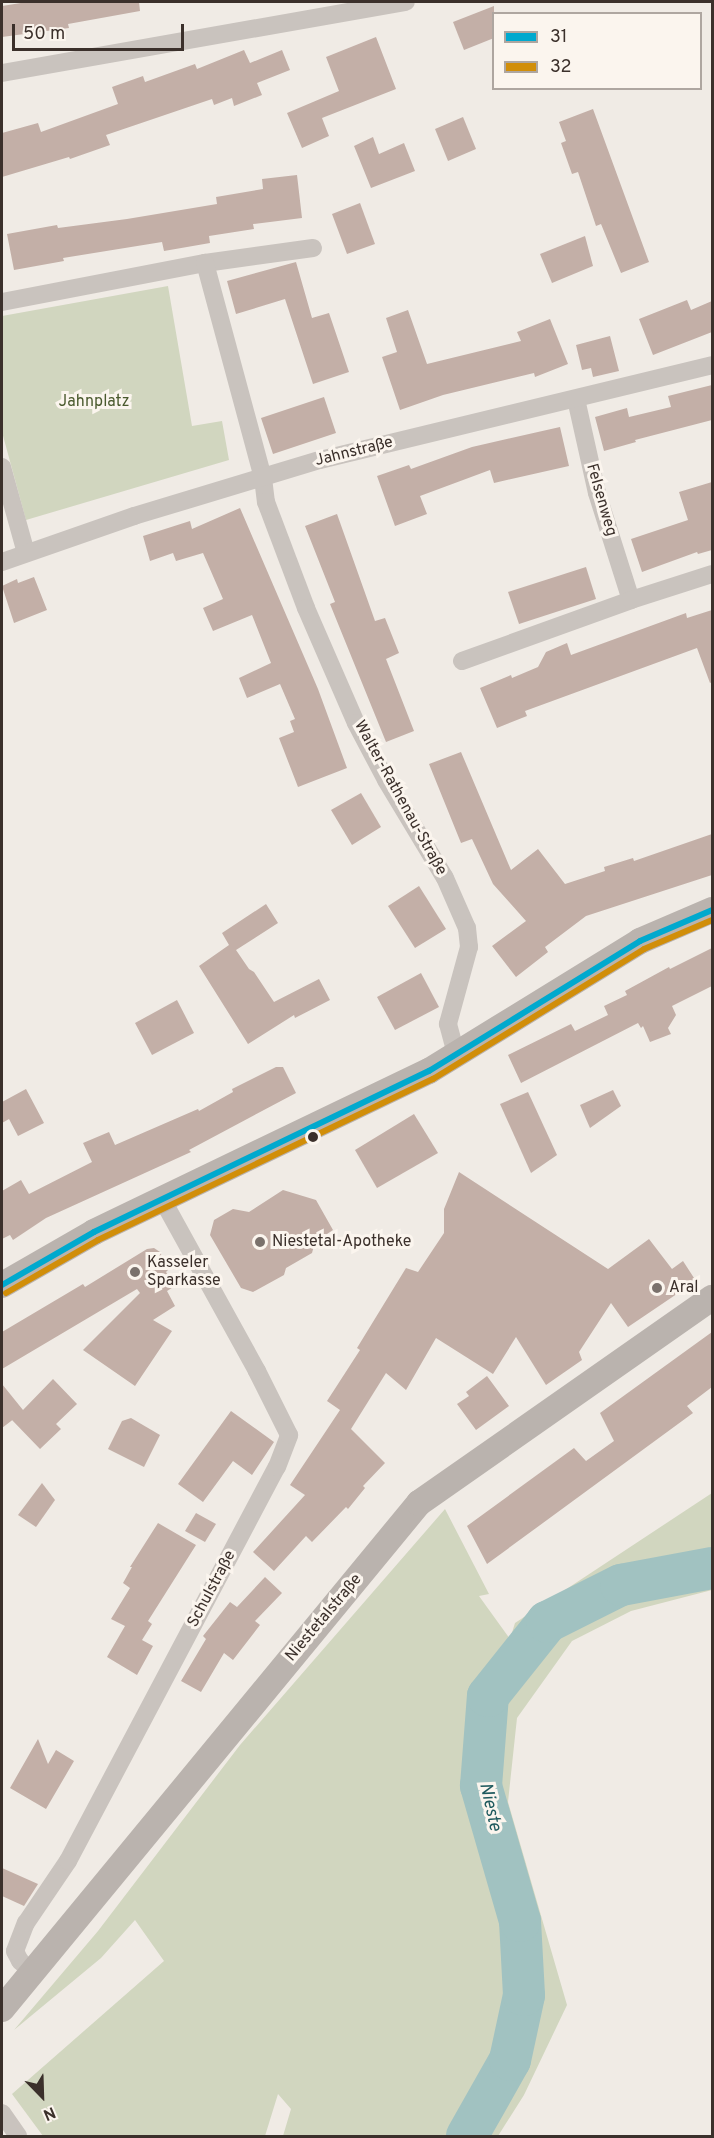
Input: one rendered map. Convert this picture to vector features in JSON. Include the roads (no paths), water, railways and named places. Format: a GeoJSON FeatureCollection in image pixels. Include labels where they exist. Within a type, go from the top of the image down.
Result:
{"type":"FeatureCollection","features":[{"type":"Feature","properties":{"kind":"main road"},"geometry":{"type":"LineString","coordinates":[[2,1285],[94,1232],[429,1071],[640,941],[712,910]]}},
{"type":"Feature","properties":{"kind":"main road","name":"Niestetalstraße"},"geometry":{"type":"LineString","coordinates":[[2,2009],[419,1503],[712,1298]]}},
{"type":"Feature","properties":{"kind":"street"},"geometry":{"type":"LineString","coordinates":[[2,73],[406,2]]}},
{"type":"Feature","properties":{"kind":"street"},"geometry":{"type":"LineString","coordinates":[[2,302],[205,263],[313,248]]}},
{"type":"Feature","properties":{"kind":"street"},"geometry":{"type":"LineString","coordinates":[[205,263],[263,478]]}},
{"type":"Feature","properties":{"kind":"street","name":"Jahnstraße"},"geometry":{"type":"LineString","coordinates":[[2,562],[134,516],[320,460],[712,365]]}},
{"type":"Feature","properties":{"kind":"street","name":"Felsenweg"},"geometry":{"type":"LineString","coordinates":[[576,399],[597,493],[631,600]]}},
{"type":"Feature","properties":{"kind":"street"},"geometry":{"type":"LineString","coordinates":[[2,467],[27,554]]}},
{"type":"Feature","properties":{"kind":"street","name":"Walter-Rathenau-Straße"},"geometry":{"type":"LineString","coordinates":[[263,478],[266,502],[302,597],[356,723],[386,780],[445,878],[467,928],[469,947],[447,1024],[456,1054]]}},
{"type":"Feature","properties":{"kind":"street"},"geometry":{"type":"LineString","coordinates":[[462,661],[712,573]]}},
{"type":"Feature","properties":{"kind":"street","name":"Schulstraße"},"geometry":{"type":"LineString","coordinates":[[32,1972],[20,1961],[15,1951],[26,1923],[68,1861],[278,1467],[289,1435],[257,1371],[162,1199]]}},
{"type":"Feature","properties":{"kind":"street"},"geometry":{"type":"LineString","coordinates":[[2,2114],[18,2136]]}},
{"type":"Feature","properties":{"kind":"waterway","name":"Nieste"},"geometry":{"type":"LineString","coordinates":[[467,2136],[510,2060],[524,1995],[520,1921],[481,1786],[488,1696],[547,1622],[621,1585],[712,1568]]}},
{"type":"Feature","properties":{"kind":"place","name":"Niestetal-Apotheke"},"geometry":{"type":"Point","coordinates":[260,1242]}},
{"type":"Feature","properties":{"kind":"place","name":"Kasseler Sparkasse"},"geometry":{"type":"Point","coordinates":[135,1272]}},
{"type":"Feature","properties":{"kind":"place","name":"Aral"},"geometry":{"type":"Point","coordinates":[657,1288]}},
{"type":"Feature","properties":{"kind":"park label","name":"Jahnplatz"},"geometry":{"type":"Point","coordinates":[94,402]}}]}
